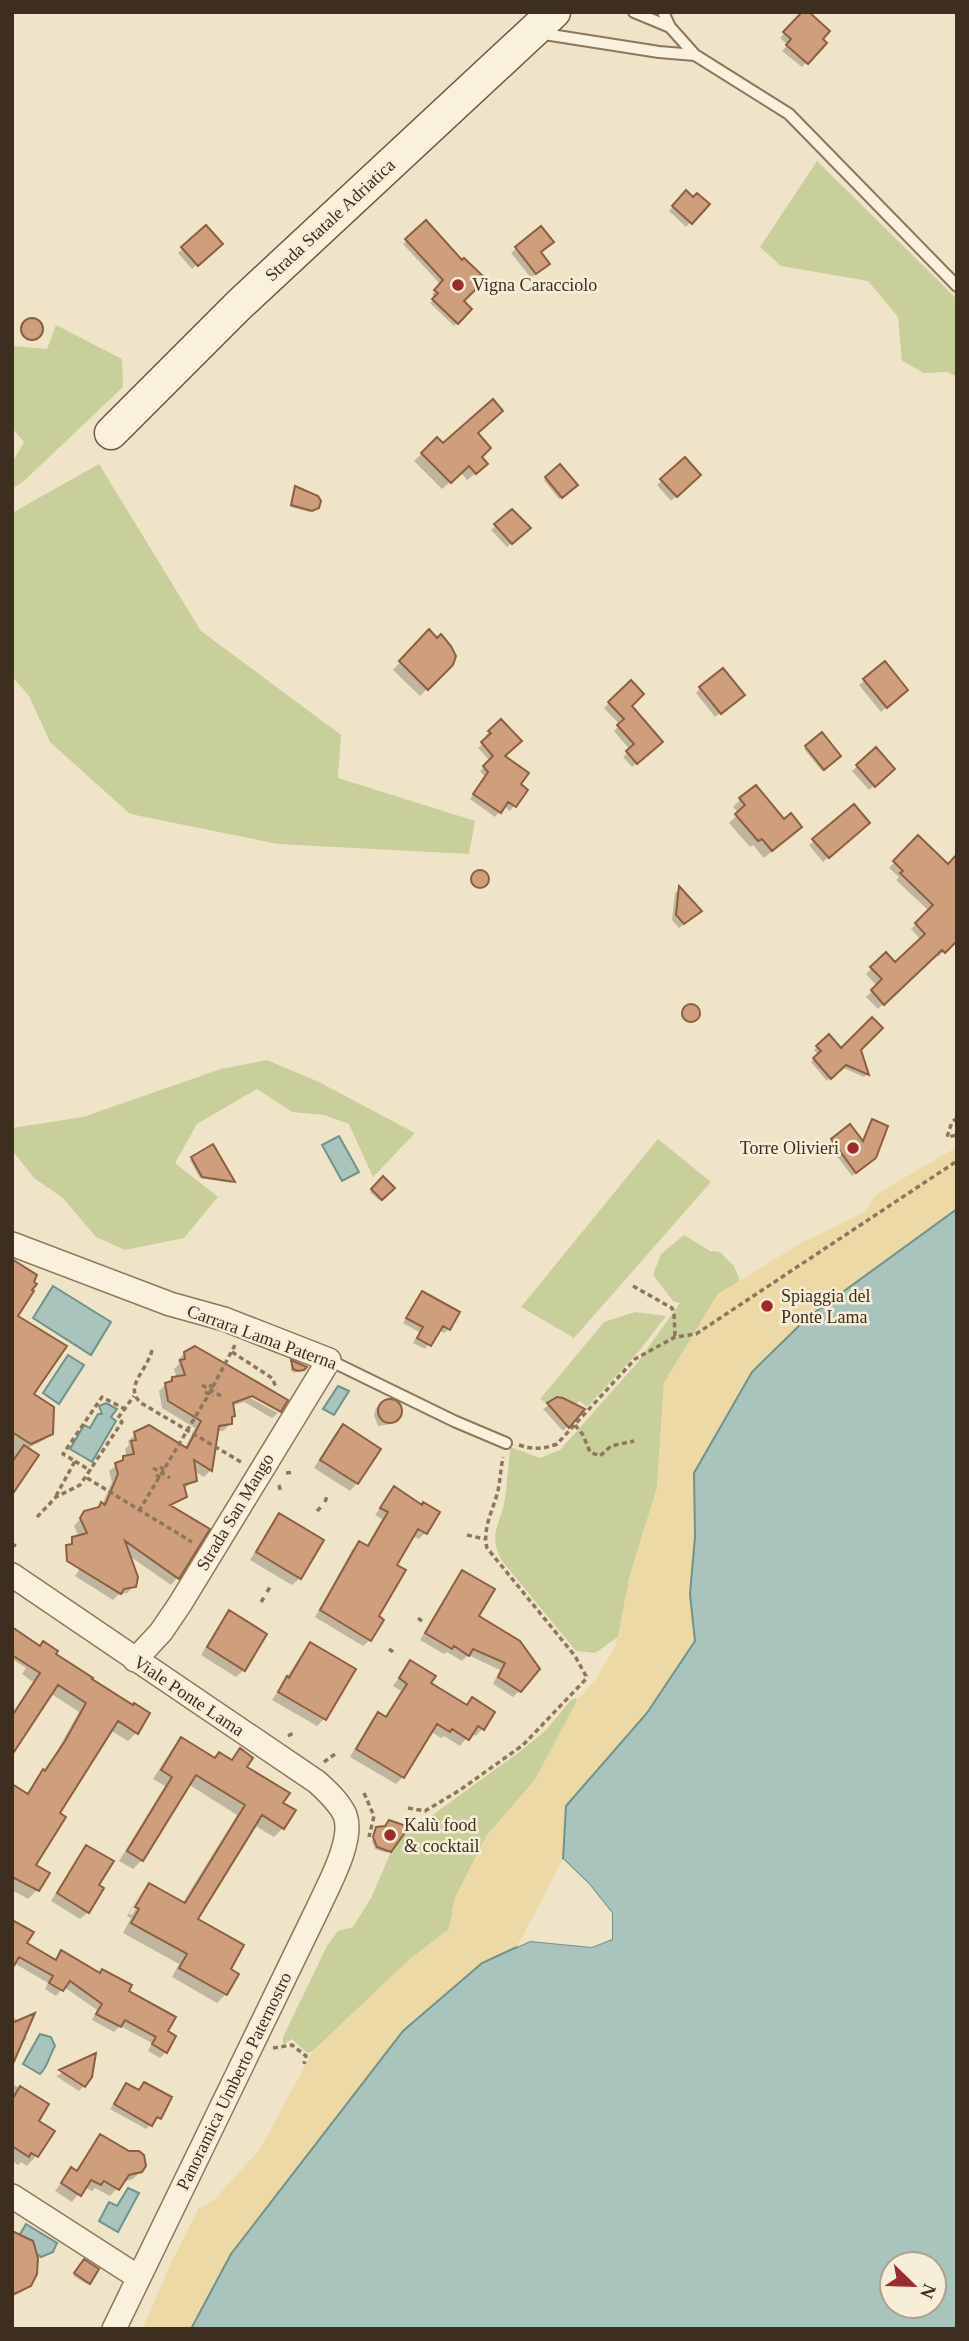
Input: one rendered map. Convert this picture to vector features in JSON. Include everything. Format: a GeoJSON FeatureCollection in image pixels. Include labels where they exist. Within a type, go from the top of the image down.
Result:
{"type":"FeatureCollection","features":[{"type":"Feature","properties":{"kind":"main road","name":"Strada Statale Adriatica"},"geometry":{"type":"LineString","coordinates":[[111,433],[239,305],[543,22]]}},
{"type":"Feature","properties":{"kind":"street","name":"Carrara Lama Paterna"},"geometry":{"type":"LineString","coordinates":[[12,1244],[158,1299],[224,1319],[329,1360]]}},
{"type":"Feature","properties":{"kind":"street","name":"Strada San Mango"},"geometry":{"type":"LineString","coordinates":[[135,1660],[161,1632],[180,1604],[329,1360]]}},
{"type":"Feature","properties":{"kind":"street","name":"Viale Ponte Lama"},"geometry":{"type":"LineString","coordinates":[[12,1575],[317,1782],[340,1807],[346,1818],[347,1830]]}},
{"type":"Feature","properties":{"kind":"street","name":"Panoramica Umberto Paternostro"},"geometry":{"type":"LineString","coordinates":[[114,2329],[320,1904],[340,1858],[347,1830]]}},
{"type":"Feature","properties":{"kind":"street"},"geometry":{"type":"LineString","coordinates":[[12,2196],[138,2277]]}},
{"type":"Feature","properties":{"kind":"lane"},"geometry":{"type":"LineString","coordinates":[[634,12],[670,27]]}},
{"type":"Feature","properties":{"kind":"lane"},"geometry":{"type":"LineString","coordinates":[[663,12],[670,27],[695,55],[789,114],[957,286]]}},
{"type":"Feature","properties":{"kind":"lane"},"geometry":{"type":"LineString","coordinates":[[543,22],[659,52],[695,55]]}},
{"type":"Feature","properties":{"kind":"lane","name":"Carrara Lama Paterna"},"geometry":{"type":"LineString","coordinates":[[329,1360],[454,1421],[506,1443]]}},
{"type":"Feature","properties":{"kind":"path"},"geometry":{"type":"LineString","coordinates":[[957,1118],[952,1122],[947,1138],[957,1135]]}},
{"type":"Feature","properties":{"kind":"path"},"geometry":{"type":"LineString","coordinates":[[408,1808],[425,1811],[460,1790],[523,1745],[586,1679],[575,1656],[487,1548],[485,1539],[498,1491],[506,1443],[535,1449],[557,1444],[635,1359],[675,1338],[696,1334],[957,1161]]}},
{"type":"Feature","properties":{"kind":"path"},"geometry":{"type":"LineString","coordinates":[[633,1286],[672,1308],[675,1338]]}},
{"type":"Feature","properties":{"kind":"path"},"geometry":{"type":"LineString","coordinates":[[139,1510],[211,1391],[238,1340]]}},
{"type":"Feature","properties":{"kind":"path"},"geometry":{"type":"LineString","coordinates":[[152,1350],[149,1361],[135,1384],[134,1396],[141,1403],[249,1467]]}},
{"type":"Feature","properties":{"kind":"path"},"geometry":{"type":"LineString","coordinates":[[232,1352],[272,1378],[276,1387]]}},
{"type":"Feature","properties":{"kind":"path"},"geometry":{"type":"LineString","coordinates":[[202,1385],[221,1396]]}},
{"type":"Feature","properties":{"kind":"path"},"geometry":{"type":"LineString","coordinates":[[56,1497],[80,1485],[86,1478],[122,1422],[118,1418],[134,1396]]}},
{"type":"Feature","properties":{"kind":"path"},"geometry":{"type":"LineString","coordinates":[[91,1471],[63,1454],[102,1397],[125,1409]]}},
{"type":"Feature","properties":{"kind":"path"},"geometry":{"type":"LineString","coordinates":[[575,1425],[583,1435],[590,1452],[600,1456],[611,1446],[634,1441]]}},
{"type":"Feature","properties":{"kind":"path"},"geometry":{"type":"LineString","coordinates":[[37,1517],[56,1497],[75,1461]]}},
{"type":"Feature","properties":{"kind":"path"},"geometry":{"type":"LineString","coordinates":[[153,1468],[170,1478]]}},
{"type":"Feature","properties":{"kind":"path"},"geometry":{"type":"LineString","coordinates":[[286,1473],[294,1472]]}},
{"type":"Feature","properties":{"kind":"path"},"geometry":{"type":"LineString","coordinates":[[86,1478],[200,1547]]}},
{"type":"Feature","properties":{"kind":"path"},"geometry":{"type":"LineString","coordinates":[[279,1485],[281,1493]]}},
{"type":"Feature","properties":{"kind":"path"},"geometry":{"type":"LineString","coordinates":[[317,1511],[327,1496]]}},
{"type":"Feature","properties":{"kind":"path"},"geometry":{"type":"LineString","coordinates":[[467,1535],[485,1539]]}},
{"type":"Feature","properties":{"kind":"path"},"geometry":{"type":"LineString","coordinates":[[261,1602],[270,1587]]}},
{"type":"Feature","properties":{"kind":"path"},"geometry":{"type":"LineString","coordinates":[[418,1618],[423,1622]]}},
{"type":"Feature","properties":{"kind":"path"},"geometry":{"type":"LineString","coordinates":[[389,1649],[396,1654]]}},
{"type":"Feature","properties":{"kind":"path"},"geometry":{"type":"LineString","coordinates":[[323,1763],[335,1754]]}},
{"type":"Feature","properties":{"kind":"path"},"geometry":{"type":"LineString","coordinates":[[364,1793],[374,1815]]}},
{"type":"Feature","properties":{"kind":"path"},"geometry":{"type":"LineString","coordinates":[[267,2049],[292,2045],[306,2056],[304,2064]]}},
{"type":"Feature","properties":{"kind":"green space"},"geometry":{"type":"Polygon","coordinates":[[[817,161],[957,299],[957,377],[947,372],[924,373],[902,361],[898,317],[868,281],[781,266],[760,247],[817,161]]]}},
{"type":"Feature","properties":{"kind":"green space"},"geometry":{"type":"Polygon","coordinates":[[[56,325],[122,359],[123,387],[24,481],[12,489],[12,463],[24,442],[12,428],[12,346],[47,349],[56,325]]]}},
{"type":"Feature","properties":{"kind":"green space"},"geometry":{"type":"Polygon","coordinates":[[[99,464],[201,631],[341,735],[338,778],[475,821],[469,854],[278,844],[130,814],[50,742],[29,696],[12,676],[12,513],[99,464]]]}},
{"type":"Feature","properties":{"kind":"green space"},"geometry":{"type":"Polygon","coordinates":[[[267,1060],[319,1082],[415,1133],[373,1177],[349,1124],[324,1115],[292,1112],[257,1089],[197,1124],[175,1163],[218,1197],[184,1238],[125,1250],[96,1237],[63,1198],[34,1178],[12,1150],[12,1128],[83,1117],[221,1069],[267,1060]]]}},
{"type":"Feature","properties":{"kind":"green space"},"geometry":{"type":"Polygon","coordinates":[[[658,1139],[711,1182],[574,1338],[521,1307],[658,1139]]]}},
{"type":"Feature","properties":{"kind":"green space"},"geometry":{"type":"Polygon","coordinates":[[[684,1235],[710,1251],[720,1252],[734,1266],[740,1281],[718,1294],[664,1383],[657,1488],[630,1575],[618,1637],[595,1653],[576,1651],[502,1561],[498,1551],[495,1536],[505,1498],[510,1447],[540,1458],[560,1450],[637,1363],[680,1303],[673,1301],[653,1275],[661,1254],[684,1235]]]}},
{"type":"Feature","properties":{"kind":"green space"},"geometry":{"type":"Polygon","coordinates":[[[635,1312],[666,1316],[640,1350],[587,1407],[580,1401],[570,1408],[566,1400],[560,1397],[548,1404],[540,1399],[604,1322],[635,1312]]]}},
{"type":"Feature","properties":{"kind":"green space"},"geometry":{"type":"Polygon","coordinates":[[[576,1698],[577,1701],[535,1780],[487,1835],[455,1898],[449,1929],[410,1959],[313,2051],[307,2053],[292,2039],[283,2045],[283,2037],[327,1946],[338,1931],[353,1927],[371,1898],[391,1852],[402,1837],[522,1750],[546,1730],[571,1700],[576,1698]]]}},
{"type":"Feature","properties":{"kind":"sand"},"geometry":{"type":"Polygon","coordinates":[[[957,1147],[957,1209],[695,1537],[690,1594],[695,1641],[647,1713],[566,1806],[563,1859],[517,1947],[482,1963],[403,2031],[231,2254],[191,2329],[143,2329],[169,2267],[199,2208],[214,2200],[260,2149],[313,2051],[410,1959],[449,1929],[455,1898],[487,1835],[535,1780],[577,1701],[598,1676],[616,1645],[630,1575],[657,1488],[664,1383],[718,1294],[803,1242],[865,1212],[875,1195],[957,1147]]]}},
{"type":"Feature","properties":{"kind":"water"},"geometry":{"type":"Polygon","coordinates":[[[339,1136],[359,1172],[342,1181],[322,1145],[339,1136]]]}},
{"type":"Feature","properties":{"kind":"water"},"geometry":{"type":"Polygon","coordinates":[[[957,1209],[957,2329],[191,2329],[231,2254],[403,2031],[482,1963],[530,1941],[592,1947],[612,1939],[612,1913],[589,1884],[563,1859],[566,1806],[647,1713],[695,1641],[690,1594],[695,1537],[694,1473],[752,1372],[807,1318],[957,1209]]]}},
{"type":"Feature","properties":{"kind":"water"},"geometry":{"type":"Polygon","coordinates":[[[53,1286],[111,1322],[91,1355],[33,1318],[53,1286]]]}},
{"type":"Feature","properties":{"kind":"water"},"geometry":{"type":"Polygon","coordinates":[[[68,1355],[84,1365],[59,1404],[43,1393],[68,1355]]]}},
{"type":"Feature","properties":{"kind":"water"},"geometry":{"type":"Polygon","coordinates":[[[338,1386],[349,1391],[334,1415],[323,1409],[338,1386]]]}},
{"type":"Feature","properties":{"kind":"water"},"geometry":{"type":"Polygon","coordinates":[[[106,1403],[117,1409],[111,1417],[116,1421],[92,1462],[70,1449],[84,1425],[90,1428],[98,1414],[102,1414],[99,1406],[106,1403]]]}},
{"type":"Feature","properties":{"kind":"water"},"geometry":{"type":"Polygon","coordinates":[[[40,2034],[51,2037],[55,2046],[40,2074],[23,2064],[40,2034]]]}},
{"type":"Feature","properties":{"kind":"water"},"geometry":{"type":"Polygon","coordinates":[[[128,2188],[139,2193],[118,2232],[99,2221],[109,2202],[117,2206],[128,2188]]]}},
{"type":"Feature","properties":{"kind":"water"},"geometry":{"type":"Polygon","coordinates":[[[26,2224],[57,2243],[53,2252],[41,2257],[36,2253],[33,2241],[19,2236],[26,2224]]]}},
{"type":"Feature","properties":{"kind":"pier"},"geometry":{"type":"Polygon","coordinates":[[[563,1859],[589,1884],[612,1913],[612,1939],[592,1947],[530,1941],[517,1947],[519,1942],[530,1937],[592,1944],[609,1937],[609,1914],[561,1862],[563,1859]]]}},
{"type":"Feature","properties":{"kind":"building"},"geometry":{"type":"Polygon","coordinates":[[[802,12],[809,12],[830,31],[823,39],[827,43],[808,64],[786,45],[791,39],[783,32],[802,12]]]}},
{"type":"Feature","properties":{"kind":"building"},"geometry":{"type":"Polygon","coordinates":[[[686,190],[693,197],[697,193],[710,204],[692,224],[672,206],[686,190]]]}},
{"type":"Feature","properties":{"kind":"building"},"geometry":{"type":"Polygon","coordinates":[[[426,220],[462,260],[464,258],[486,279],[464,301],[472,309],[458,324],[432,299],[438,293],[434,290],[443,280],[405,239],[426,220]]]}},
{"type":"Feature","properties":{"kind":"building"},"geometry":{"type":"Polygon","coordinates":[[[206,225],[223,244],[198,266],[181,247],[206,225]]]}},
{"type":"Feature","properties":{"kind":"building"},"geometry":{"type":"Polygon","coordinates":[[[541,226],[554,242],[541,252],[550,264],[536,274],[515,247],[541,226]]]}},
{"type":"Feature","properties":{"kind":"building"},"geometry":{"type":"Polygon","coordinates":[[[28,318],[36,318],[43,325],[43,333],[36,340],[28,340],[21,333],[21,325],[28,318]]]}},
{"type":"Feature","properties":{"kind":"building"},"geometry":{"type":"Polygon","coordinates":[[[493,399],[503,411],[478,433],[491,448],[482,457],[488,464],[476,474],[469,466],[451,483],[421,453],[437,437],[443,443],[493,399]]]}},
{"type":"Feature","properties":{"kind":"building"},"geometry":{"type":"Polygon","coordinates":[[[685,457],[701,475],[677,497],[660,479],[685,457]]]}},
{"type":"Feature","properties":{"kind":"building"},"geometry":{"type":"Polygon","coordinates":[[[560,464],[578,485],[562,498],[545,477],[560,464]]]}},
{"type":"Feature","properties":{"kind":"building"},"geometry":{"type":"Polygon","coordinates":[[[295,486],[318,496],[321,501],[319,508],[312,511],[291,505],[295,486]]]}},
{"type":"Feature","properties":{"kind":"building"},"geometry":{"type":"Polygon","coordinates":[[[512,509],[531,528],[512,544],[494,524],[512,509]]]}},
{"type":"Feature","properties":{"kind":"building"},"geometry":{"type":"Polygon","coordinates":[[[429,629],[437,638],[441,634],[456,656],[453,665],[428,690],[399,661],[429,629]]]}},
{"type":"Feature","properties":{"kind":"building"},"geometry":{"type":"Polygon","coordinates":[[[885,661],[908,690],[887,708],[863,679],[885,661]]]}},
{"type":"Feature","properties":{"kind":"building"},"geometry":{"type":"Polygon","coordinates":[[[723,668],[745,695],[721,714],[699,687],[723,668]]]}},
{"type":"Feature","properties":{"kind":"building"},"geometry":{"type":"Polygon","coordinates":[[[631,680],[644,694],[632,706],[663,742],[637,764],[626,751],[634,744],[617,725],[624,719],[608,702],[631,680]]]}},
{"type":"Feature","properties":{"kind":"building"},"geometry":{"type":"Polygon","coordinates":[[[501,719],[522,741],[505,756],[529,773],[521,784],[528,790],[516,807],[508,802],[501,813],[473,794],[488,772],[483,766],[493,756],[481,742],[501,719]]]}},
{"type":"Feature","properties":{"kind":"building"},"geometry":{"type":"Polygon","coordinates":[[[822,732],[841,756],[824,770],[805,746],[822,732]]]}},
{"type":"Feature","properties":{"kind":"building"},"geometry":{"type":"Polygon","coordinates":[[[876,747],[895,769],[875,787],[856,765],[876,747]]]}},
{"type":"Feature","properties":{"kind":"building"},"geometry":{"type":"Polygon","coordinates":[[[756,785],[784,819],[791,813],[802,827],[772,851],[762,839],[758,841],[735,814],[745,805],[739,798],[756,785]]]}},
{"type":"Feature","properties":{"kind":"building"},"geometry":{"type":"Polygon","coordinates":[[[854,804],[870,823],[829,858],[812,839],[854,804]]]}},
{"type":"Feature","properties":{"kind":"building"},"geometry":{"type":"Polygon","coordinates":[[[918,835],[948,864],[957,854],[957,941],[945,953],[942,950],[884,1005],[871,990],[882,979],[870,967],[886,952],[895,962],[925,934],[915,923],[933,905],[900,873],[903,871],[893,861],[918,835]]]}},
{"type":"Feature","properties":{"kind":"building"},"geometry":{"type":"Polygon","coordinates":[[[480,870],[486,873],[489,879],[486,885],[480,888],[474,885],[471,879],[474,873],[480,870]]]}},
{"type":"Feature","properties":{"kind":"building"},"geometry":{"type":"Polygon","coordinates":[[[679,886],[702,911],[684,924],[676,915],[679,886]]]}},
{"type":"Feature","properties":{"kind":"building"},"geometry":{"type":"Polygon","coordinates":[[[691,1004],[697,1007],[700,1013],[697,1019],[691,1022],[685,1019],[682,1013],[685,1007],[691,1004]]]}},
{"type":"Feature","properties":{"kind":"building"},"geometry":{"type":"Polygon","coordinates":[[[872,1017],[883,1028],[861,1050],[869,1075],[846,1065],[831,1079],[813,1058],[821,1051],[816,1046],[829,1034],[841,1048],[872,1017]]]}},
{"type":"Feature","properties":{"kind":"building","name":"Torre Olivieri"},"geometry":{"type":"Polygon","coordinates":[[[872,1119],[888,1126],[876,1158],[856,1173],[831,1139],[850,1124],[863,1141],[872,1119]]]}},
{"type":"Feature","properties":{"kind":"building"},"geometry":{"type":"Polygon","coordinates":[[[213,1144],[235,1182],[202,1177],[191,1157],[213,1144]]]}},
{"type":"Feature","properties":{"kind":"building"},"geometry":{"type":"Polygon","coordinates":[[[383,1176],[395,1188],[382,1200],[371,1189],[383,1176]]]}},
{"type":"Feature","properties":{"kind":"building"},"geometry":{"type":"Polygon","coordinates":[[[12,1259],[37,1275],[34,1282],[37,1284],[32,1290],[34,1291],[18,1316],[67,1346],[34,1394],[54,1407],[53,1434],[31,1444],[12,1432],[12,1259]]]}},
{"type":"Feature","properties":{"kind":"building"},"geometry":{"type":"Polygon","coordinates":[[[422,1291],[460,1312],[450,1330],[443,1326],[431,1346],[417,1338],[423,1327],[406,1318],[422,1291]]]}},
{"type":"Feature","properties":{"kind":"building"},"geometry":{"type":"Polygon","coordinates":[[[195,1346],[288,1400],[281,1412],[252,1396],[233,1403],[235,1416],[232,1417],[232,1424],[219,1426],[212,1471],[194,1460],[197,1481],[184,1485],[187,1497],[170,1505],[210,1529],[179,1579],[125,1541],[138,1577],[136,1587],[124,1589],[121,1594],[67,1561],[66,1545],[72,1544],[72,1537],[87,1533],[80,1518],[84,1511],[99,1507],[101,1502],[105,1505],[118,1474],[115,1463],[123,1460],[123,1456],[134,1454],[131,1441],[136,1440],[134,1432],[149,1425],[187,1448],[201,1421],[168,1401],[165,1383],[172,1381],[172,1377],[185,1375],[180,1360],[185,1359],[184,1352],[195,1346]]]}},
{"type":"Feature","properties":{"kind":"building"},"geometry":{"type":"Polygon","coordinates":[[[291,1360],[307,1367],[298,1371],[293,1369],[291,1360]]]}},
{"type":"Feature","properties":{"kind":"building"},"geometry":{"type":"Polygon","coordinates":[[[557,1397],[585,1409],[569,1428],[547,1403],[557,1397]]]}},
{"type":"Feature","properties":{"kind":"building"},"geometry":{"type":"Polygon","coordinates":[[[390,1399],[399,1402],[402,1411],[399,1420],[390,1423],[381,1420],[378,1411],[381,1402],[390,1399]]]}},
{"type":"Feature","properties":{"kind":"building"},"geometry":{"type":"Polygon","coordinates":[[[343,1424],[381,1449],[358,1484],[320,1460],[343,1424]]]}},
{"type":"Feature","properties":{"kind":"building"},"geometry":{"type":"Polygon","coordinates":[[[24,1445],[39,1455],[12,1495],[12,1462],[24,1445]]]}},
{"type":"Feature","properties":{"kind":"building"},"geometry":{"type":"Polygon","coordinates":[[[394,1486],[422,1505],[423,1502],[440,1512],[427,1534],[418,1529],[397,1565],[406,1570],[379,1616],[384,1620],[371,1641],[320,1610],[359,1541],[368,1546],[388,1512],[380,1508],[394,1486]]]}},
{"type":"Feature","properties":{"kind":"building"},"geometry":{"type":"Polygon","coordinates":[[[279,1513],[324,1540],[301,1579],[256,1552],[279,1513]]]}},
{"type":"Feature","properties":{"kind":"building"},"geometry":{"type":"Polygon","coordinates":[[[462,1570],[495,1589],[479,1616],[520,1641],[540,1669],[521,1692],[498,1677],[505,1663],[473,1649],[469,1656],[425,1633],[462,1570]]]}},
{"type":"Feature","properties":{"kind":"building"},"geometry":{"type":"Polygon","coordinates":[[[229,1610],[267,1634],[245,1671],[207,1647],[229,1610]]]}},
{"type":"Feature","properties":{"kind":"building"},"geometry":{"type":"Polygon","coordinates":[[[12,1627],[40,1646],[43,1641],[58,1651],[56,1654],[92,1679],[150,1713],[138,1734],[118,1721],[60,1813],[66,1817],[36,1865],[50,1873],[39,1891],[12,1877],[12,1784],[28,1794],[65,1741],[86,1703],[58,1685],[12,1755],[12,1716],[40,1673],[12,1655],[12,1627]]]}},
{"type":"Feature","properties":{"kind":"building"},"geometry":{"type":"Polygon","coordinates":[[[310,1642],[356,1669],[326,1720],[278,1692],[310,1642]]]}},
{"type":"Feature","properties":{"kind":"building"},"geometry":{"type":"Polygon","coordinates":[[[410,1660],[436,1676],[431,1683],[467,1705],[472,1697],[495,1712],[484,1730],[478,1726],[469,1740],[452,1729],[450,1732],[437,1724],[404,1778],[356,1749],[378,1712],[386,1717],[407,1684],[399,1678],[410,1660]]]}},
{"type":"Feature","properties":{"kind":"building"},"geometry":{"type":"Polygon","coordinates":[[[181,1737],[215,1758],[219,1752],[232,1760],[240,1748],[253,1758],[247,1767],[290,1793],[283,1803],[296,1810],[284,1829],[262,1815],[198,1919],[244,1945],[231,1969],[239,1974],[227,1995],[179,1968],[187,1954],[131,1923],[139,1909],[135,1907],[149,1883],[185,1903],[245,1805],[196,1775],[143,1861],[127,1851],[172,1777],[161,1770],[181,1737]]]}},
{"type":"Feature","properties":{"kind":"building","name":"Kalù food & cocktail"},"geometry":{"type":"Polygon","coordinates":[[[389,1820],[409,1827],[391,1852],[377,1847],[373,1837],[376,1827],[385,1826],[389,1820]]]}},
{"type":"Feature","properties":{"kind":"building"},"geometry":{"type":"Polygon","coordinates":[[[86,1845],[114,1861],[99,1885],[104,1888],[89,1913],[57,1893],[86,1845]]]}},
{"type":"Feature","properties":{"kind":"building"},"geometry":{"type":"Polygon","coordinates":[[[12,1920],[34,1932],[27,1943],[56,1960],[61,1950],[100,1973],[102,1969],[132,1985],[129,1991],[176,2017],[168,2031],[176,2036],[167,2053],[152,2044],[156,2037],[125,2020],[121,2027],[96,2014],[102,2004],[70,1981],[63,1991],[49,1983],[53,1976],[19,1957],[12,1969],[12,1920]]]}},
{"type":"Feature","properties":{"kind":"building"},"geometry":{"type":"Polygon","coordinates":[[[35,2013],[12,2066],[12,2023],[35,2013]]]}},
{"type":"Feature","properties":{"kind":"building"},"geometry":{"type":"Polygon","coordinates":[[[96,2053],[92,2077],[85,2087],[59,2070],[96,2053]]]}},
{"type":"Feature","properties":{"kind":"building"},"geometry":{"type":"Polygon","coordinates":[[[144,2082],[172,2097],[161,2119],[157,2117],[152,2126],[114,2104],[126,2083],[139,2090],[144,2082]]]}},
{"type":"Feature","properties":{"kind":"building"},"geometry":{"type":"Polygon","coordinates":[[[20,2086],[49,2104],[39,2121],[55,2131],[38,2157],[31,2153],[29,2157],[12,2146],[12,2100],[20,2086]]]}},
{"type":"Feature","properties":{"kind":"building"},"geometry":{"type":"Polygon","coordinates":[[[100,2134],[129,2151],[139,2151],[144,2155],[146,2166],[142,2172],[129,2175],[119,2190],[104,2181],[101,2185],[91,2180],[81,2196],[61,2183],[71,2167],[77,2171],[100,2134]]]}},
{"type":"Feature","properties":{"kind":"building"},"geometry":{"type":"Polygon","coordinates":[[[12,2231],[33,2241],[38,2258],[37,2274],[31,2286],[12,2295],[12,2231]]]}},
{"type":"Feature","properties":{"kind":"building"},"geometry":{"type":"Polygon","coordinates":[[[84,2259],[99,2269],[90,2284],[74,2273],[84,2259]]]}},
{"type":"Feature","properties":{"kind":"place","name":"Vigna Caracciolo"},"geometry":{"type":"Point","coordinates":[458,285]}},
{"type":"Feature","properties":{"kind":"place","name":"Torre Olivieri"},"geometry":{"type":"Point","coordinates":[853,1148]}},
{"type":"Feature","properties":{"kind":"place","name":"Spiaggia del Ponte Lama"},"geometry":{"type":"Point","coordinates":[767,1306]}},
{"type":"Feature","properties":{"kind":"place","name":"Kalù food & cocktail"},"geometry":{"type":"Point","coordinates":[390,1835]}}]}
